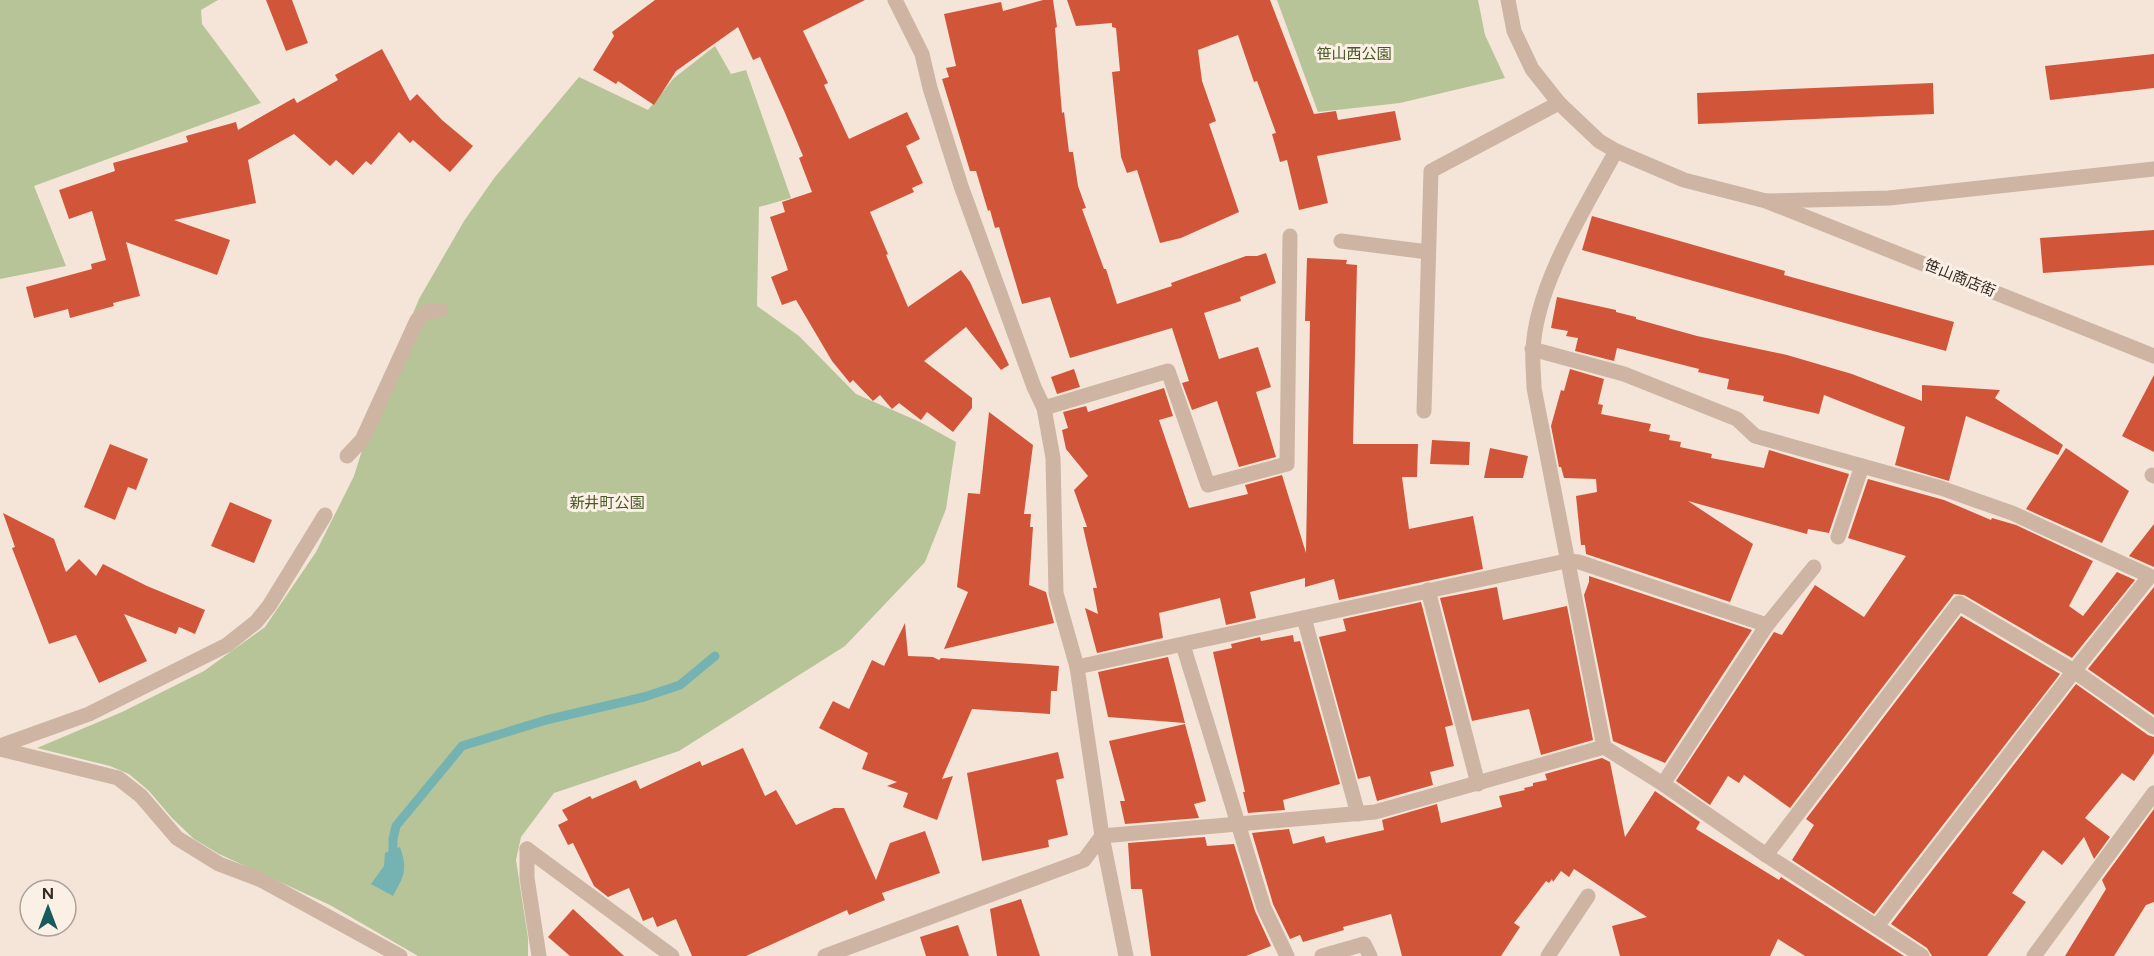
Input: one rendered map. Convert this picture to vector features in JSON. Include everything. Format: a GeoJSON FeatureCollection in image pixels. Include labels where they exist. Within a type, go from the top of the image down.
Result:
{"type":"FeatureCollection","features":[{"type":"Feature","properties":{"kind":"street"},"geometry":{"type":"LineString","coordinates":[[895,0],[922,54],[930,88],[961,186],[1034,387],[1044,408],[1053,458],[1056,593],[1077,667],[1102,836],[1126,956]]}},
{"type":"Feature","properties":{"kind":"street"},"geometry":{"type":"LineString","coordinates":[[1508,0],[1514,31],[1532,69],[1559,103],[1599,141],[1616,151],[1684,180],[1766,201],[1847,201],[2154,169]]}},
{"type":"Feature","properties":{"kind":"street"},"geometry":{"type":"LineString","coordinates":[[1424,411],[1431,171],[1559,103]]}},
{"type":"Feature","properties":{"kind":"street"},"geometry":{"type":"LineString","coordinates":[[1616,151],[1550,275],[1540,308],[1533,349],[1534,388],[1604,747],[1922,956]]}},
{"type":"Feature","properties":{"kind":"street","name":"笹山商店街"},"geometry":{"type":"LineString","coordinates":[[1766,201],[2154,356]]}},
{"type":"Feature","properties":{"kind":"street"},"geometry":{"type":"LineString","coordinates":[[1044,408],[1168,370],[1208,485],[1287,464],[1290,236]]}},
{"type":"Feature","properties":{"kind":"street"},"geometry":{"type":"LineString","coordinates":[[1341,241],[1428,252]]}},
{"type":"Feature","properties":{"kind":"street"},"geometry":{"type":"LineString","coordinates":[[347,456],[362,440],[417,320],[426,312],[441,310]]}},
{"type":"Feature","properties":{"kind":"street"},"geometry":{"type":"LineString","coordinates":[[1533,349],[1624,374],[1737,419],[1755,436],[1941,488],[2012,513],[2152,576],[2074,671],[1877,926]]}},
{"type":"Feature","properties":{"kind":"street"},"geometry":{"type":"LineString","coordinates":[[1838,537],[1862,466]]}},
{"type":"Feature","properties":{"kind":"street"},"geometry":{"type":"LineString","coordinates":[[0,747],[89,714],[227,645],[256,622],[269,606],[325,515]]}},
{"type":"Feature","properties":{"kind":"street"},"geometry":{"type":"LineString","coordinates":[[1077,667],[1566,561],[1579,562],[1767,625]]}},
{"type":"Feature","properties":{"kind":"street"},"geometry":{"type":"LineString","coordinates":[[1663,784],[1767,625],[1814,567]]}},
{"type":"Feature","properties":{"kind":"street"},"geometry":{"type":"LineString","coordinates":[[1428,590],[1478,784]]}},
{"type":"Feature","properties":{"kind":"street"},"geometry":{"type":"LineString","coordinates":[[1766,855],[1959,603],[2074,671],[2154,727]]}},
{"type":"Feature","properties":{"kind":"street"},"geometry":{"type":"LineString","coordinates":[[1304,618],[1358,814]]}},
{"type":"Feature","properties":{"kind":"street"},"geometry":{"type":"LineString","coordinates":[[1183,645],[1264,908],[1287,956]]}},
{"type":"Feature","properties":{"kind":"street"},"geometry":{"type":"LineString","coordinates":[[0,747],[118,778],[141,796],[177,838],[219,864],[261,880],[400,956]]}},
{"type":"Feature","properties":{"kind":"street"},"geometry":{"type":"LineString","coordinates":[[825,956],[1084,860],[1102,836],[1375,812],[1604,747]]}},
{"type":"Feature","properties":{"kind":"street"},"geometry":{"type":"LineString","coordinates":[[2034,956],[2154,793]]}},
{"type":"Feature","properties":{"kind":"street"},"geometry":{"type":"LineString","coordinates":[[539,956],[527,878],[527,849],[672,956]]}},
{"type":"Feature","properties":{"kind":"street"},"geometry":{"type":"LineString","coordinates":[[1548,956],[1588,896]]}},
{"type":"Feature","properties":{"kind":"street"},"geometry":{"type":"LineString","coordinates":[[1322,956],[1364,944],[1370,956]]}},
{"type":"Feature","properties":{"kind":"green space"},"geometry":{"type":"Polygon","coordinates":[[[0,0],[218,0],[201,10],[202,24],[261,103],[34,186],[66,266],[0,279],[0,0]]]}},
{"type":"Feature","properties":{"kind":"green space","name":"笹山西公園"},"geometry":{"type":"Polygon","coordinates":[[[1277,0],[1478,0],[1485,35],[1505,78],[1400,103],[1318,112],[1277,0]]]}},
{"type":"Feature","properties":{"kind":"green space","name":"新井町公園"},"geometry":{"type":"Polygon","coordinates":[[[715,46],[731,74],[746,70],[791,198],[759,207],[757,306],[799,336],[856,394],[920,422],[956,442],[946,509],[925,562],[845,646],[679,751],[554,793],[521,837],[516,860],[528,938],[528,956],[418,956],[330,905],[219,854],[194,839],[149,791],[129,774],[110,766],[37,748],[122,712],[204,671],[265,627],[316,552],[354,476],[379,396],[419,299],[464,221],[495,177],[579,77],[648,110],[674,78],[715,46]]]}},
{"type":"Feature","properties":{"kind":"water"},"geometry":{"type":"Polygon","coordinates":[[[400,847],[404,873],[393,896],[371,884],[384,866],[385,853],[400,847]]]}},
{"type":"Feature","properties":{"kind":"building"},"geometry":{"type":"Polygon","coordinates":[[[266,0],[292,0],[308,43],[286,51],[266,0]]]}},
{"type":"Feature","properties":{"kind":"building"},"geometry":{"type":"Polygon","coordinates":[[[655,0],[865,0],[803,31],[828,83],[824,85],[849,139],[907,112],[920,139],[906,146],[923,183],[912,188],[914,192],[870,212],[888,254],[886,255],[908,307],[961,270],[970,282],[1009,365],[1001,370],[966,327],[924,361],[972,398],[972,408],[953,432],[927,412],[921,420],[899,403],[892,409],[880,395],[873,401],[853,380],[850,383],[832,361],[796,300],[782,305],[771,277],[788,270],[770,217],[785,212],[782,202],[812,192],[799,158],[803,156],[760,57],[753,60],[738,27],[676,71],[654,105],[618,81],[616,84],[593,70],[614,36],[612,32],[655,0]]]}},
{"type":"Feature","properties":{"kind":"building"},"geometry":{"type":"Polygon","coordinates":[[[1043,0],[1053,0],[1057,27],[1055,28],[1062,113],[1064,112],[1069,152],[1073,152],[1078,186],[1086,208],[1082,209],[1117,304],[1172,286],[1171,283],[1246,256],[1266,253],[1276,283],[1240,297],[1241,301],[1204,313],[1219,359],[1258,347],[1271,387],[1256,392],[1276,457],[1239,467],[1217,401],[1192,410],[1182,383],[1189,381],[1172,328],[1070,358],[1050,297],[1022,304],[999,227],[995,228],[990,210],[988,211],[976,171],[970,171],[942,79],[949,77],[946,68],[956,66],[944,14],[1001,2],[1003,11],[1043,0]]]}},
{"type":"Feature","properties":{"kind":"building"},"geometry":{"type":"Polygon","coordinates":[[[1067,0],[1270,0],[1314,114],[1336,111],[1338,120],[1395,111],[1401,140],[1317,156],[1328,203],[1299,210],[1287,160],[1280,162],[1272,134],[1276,133],[1257,81],[1254,82],[1238,35],[1198,50],[1202,81],[1216,121],[1209,124],[1239,212],[1181,238],[1160,243],[1137,170],[1127,173],[1121,157],[1112,72],[1120,71],[1116,28],[1112,27],[1112,23],[1076,26],[1067,0]]]}},
{"type":"Feature","properties":{"kind":"building"},"geometry":{"type":"Polygon","coordinates":[[[382,49],[410,101],[417,94],[442,120],[473,146],[450,172],[413,140],[410,143],[399,132],[371,165],[366,161],[353,175],[336,160],[330,166],[294,134],[248,160],[256,203],[174,220],[230,240],[217,275],[126,242],[140,296],[70,318],[68,309],[34,318],[26,287],[92,269],[91,264],[106,260],[92,211],[69,219],[59,190],[115,171],[113,163],[188,142],[186,136],[236,122],[238,130],[294,98],[297,103],[338,80],[335,75],[382,49]]]}},
{"type":"Feature","properties":{"kind":"building"},"geometry":{"type":"Polygon","coordinates":[[[2154,54],[2154,88],[2050,100],[2045,66],[2154,54]]]}},
{"type":"Feature","properties":{"kind":"building"},"geometry":{"type":"Polygon","coordinates":[[[1933,83],[1934,114],[1698,124],[1697,93],[1933,83]]]}},
{"type":"Feature","properties":{"kind":"building"},"geometry":{"type":"Polygon","coordinates":[[[1592,216],[1785,271],[1784,275],[1954,322],[1946,351],[1582,250],[1592,216]]]}},
{"type":"Feature","properties":{"kind":"building"},"geometry":{"type":"Polygon","coordinates":[[[2154,230],[2154,265],[2043,273],[2040,238],[2154,230]]]}},
{"type":"Feature","properties":{"kind":"building"},"geometry":{"type":"Polygon","coordinates":[[[1307,258],[1347,260],[1346,264],[1357,265],[1353,444],[1418,444],[1417,477],[1402,477],[1409,529],[1473,516],[1483,569],[1339,600],[1334,579],[1305,587],[1305,578],[1250,592],[1256,618],[1226,625],[1220,598],[1159,613],[1163,638],[1097,653],[1085,608],[1098,614],[1093,588],[1097,588],[1083,527],[1087,527],[1074,490],[1088,476],[1066,449],[1062,430],[1068,428],[1063,412],[1086,406],[1088,412],[1164,388],[1173,416],[1159,420],[1189,508],[1248,494],[1245,485],[1282,475],[1306,553],[1310,321],[1305,321],[1307,258]]]}},
{"type":"Feature","properties":{"kind":"building"},"geometry":{"type":"Polygon","coordinates":[[[1557,297],[1616,310],[1616,312],[1636,317],[1636,319],[1697,336],[1787,355],[1852,374],[1922,401],[1922,385],[2000,390],[1995,398],[2063,445],[2058,455],[1966,416],[1949,481],[1895,465],[1905,427],[1824,395],[1819,414],[1763,401],[1764,396],[1727,389],[1729,379],[1698,372],[1699,369],[1617,348],[1614,361],[1575,351],[1578,338],[1566,336],[1568,331],[1551,328],[1557,297]]]}},
{"type":"Feature","properties":{"kind":"building"},"geometry":{"type":"Polygon","coordinates":[[[1074,369],[1080,387],[1057,394],[1051,377],[1074,369]]]}},
{"type":"Feature","properties":{"kind":"building"},"geometry":{"type":"Polygon","coordinates":[[[1570,369],[1604,379],[1598,404],[1603,405],[1601,414],[1651,424],[1649,431],[1670,435],[1669,440],[1681,442],[1680,447],[1712,454],[1711,458],[1764,468],[1769,450],[1849,474],[1829,533],[1808,529],[1807,534],[1688,501],[1753,544],[1730,602],[1586,554],[1585,545],[1581,545],[1576,496],[1597,492],[1596,479],[1564,478],[1561,467],[1559,467],[1551,426],[1561,390],[1564,391],[1570,369]]]}},
{"type":"Feature","properties":{"kind":"building"},"geometry":{"type":"Polygon","coordinates":[[[2154,375],[2154,452],[2122,436],[2154,375]]]}},
{"type":"Feature","properties":{"kind":"building"},"geometry":{"type":"Polygon","coordinates":[[[989,412],[1033,445],[1024,514],[1031,514],[1030,527],[1033,527],[1029,585],[1046,592],[1054,623],[944,649],[968,592],[957,587],[968,493],[980,494],[989,412]]]}},
{"type":"Feature","properties":{"kind":"building"},"geometry":{"type":"Polygon","coordinates":[[[1432,440],[1470,442],[1469,465],[1430,464],[1432,440]]]}},
{"type":"Feature","properties":{"kind":"building"},"geometry":{"type":"Polygon","coordinates":[[[110,444],[148,459],[136,490],[128,487],[115,520],[84,507],[110,444]]]}},
{"type":"Feature","properties":{"kind":"building"},"geometry":{"type":"Polygon","coordinates":[[[1490,448],[1528,456],[1523,478],[1484,478],[1490,448]]]}},
{"type":"Feature","properties":{"kind":"building"},"geometry":{"type":"Polygon","coordinates":[[[2066,448],[2129,491],[2102,543],[2026,509],[2066,448]]]}},
{"type":"Feature","properties":{"kind":"building"},"geometry":{"type":"Polygon","coordinates":[[[1868,479],[1944,500],[1991,520],[1992,518],[2016,525],[2093,561],[2069,606],[2083,616],[2117,572],[2135,580],[2072,658],[1964,595],[1954,594],[1790,808],[1744,775],[1739,783],[1728,776],[1710,805],[1676,781],[1774,632],[1782,635],[1815,585],[1864,617],[1906,556],[1848,538],[1868,479]]]}},
{"type":"Feature","properties":{"kind":"building"},"geometry":{"type":"Polygon","coordinates":[[[230,502],[272,520],[254,563],[211,546],[230,502]]]}},
{"type":"Feature","properties":{"kind":"building"},"geometry":{"type":"Polygon","coordinates":[[[3,513],[54,539],[66,572],[79,559],[96,576],[103,564],[147,586],[205,610],[195,634],[179,627],[176,634],[124,614],[147,661],[99,683],[76,635],[49,644],[12,548],[15,547],[3,513]]]}},
{"type":"Feature","properties":{"kind":"building"},"geometry":{"type":"Polygon","coordinates":[[[2154,524],[2154,567],[2129,556],[2154,524]]]}},
{"type":"Feature","properties":{"kind":"building"},"geometry":{"type":"Polygon","coordinates":[[[1589,576],[1752,630],[1665,763],[1613,741],[1584,595],[1589,576]]]}},
{"type":"Feature","properties":{"kind":"building"},"geometry":{"type":"Polygon","coordinates":[[[1497,587],[1503,620],[1567,606],[1593,740],[1541,755],[1529,709],[1472,721],[1440,598],[1497,587]]]}},
{"type":"Feature","properties":{"kind":"building"},"geometry":{"type":"Polygon","coordinates":[[[2154,587],[2154,715],[2088,669],[2154,587]]]}},
{"type":"Feature","properties":{"kind":"building"},"geometry":{"type":"Polygon","coordinates":[[[1421,602],[1453,725],[1445,727],[1454,766],[1430,772],[1433,785],[1377,801],[1370,776],[1358,779],[1319,637],[1346,631],[1343,619],[1421,602]]]}},
{"type":"Feature","properties":{"kind":"building"},"geometry":{"type":"Polygon","coordinates":[[[1961,616],[2060,674],[1874,914],[1792,860],[1814,825],[1806,819],[1961,616]]]}},
{"type":"Feature","properties":{"kind":"building"},"geometry":{"type":"Polygon","coordinates":[[[905,623],[908,656],[933,657],[939,660],[941,658],[1059,666],[1057,691],[1051,691],[1050,714],[972,709],[942,779],[953,776],[937,820],[903,807],[908,793],[887,786],[897,782],[862,769],[868,753],[819,728],[833,701],[849,709],[872,660],[884,666],[905,623]]]}},
{"type":"Feature","properties":{"kind":"building"},"geometry":{"type":"Polygon","coordinates":[[[1293,635],[1294,642],[1300,641],[1340,784],[1283,800],[1285,810],[1248,813],[1213,652],[1232,648],[1231,644],[1260,637],[1261,641],[1293,635]]]}},
{"type":"Feature","properties":{"kind":"building"},"geometry":{"type":"Polygon","coordinates":[[[1168,657],[1185,723],[1108,717],[1098,672],[1168,657]]]}},
{"type":"Feature","properties":{"kind":"building"},"geometry":{"type":"Polygon","coordinates":[[[2076,684],[2154,737],[2154,753],[2134,781],[2122,773],[2085,818],[2110,837],[2094,859],[2084,837],[2062,865],[2043,850],[2012,893],[2026,902],[1987,956],[1932,956],[1927,948],[1891,924],[2076,684]]]}},
{"type":"Feature","properties":{"kind":"building"},"geometry":{"type":"Polygon","coordinates":[[[1185,724],[1206,801],[1194,804],[1199,818],[1125,824],[1120,801],[1125,801],[1109,741],[1185,724]]]}},
{"type":"Feature","properties":{"kind":"building"},"geometry":{"type":"Polygon","coordinates":[[[743,748],[765,796],[776,790],[796,825],[834,808],[844,808],[876,880],[890,843],[925,831],[940,873],[882,893],[885,900],[849,915],[847,910],[746,956],[692,956],[676,919],[657,927],[653,917],[643,921],[629,888],[608,897],[594,886],[573,843],[568,845],[558,825],[568,820],[562,810],[590,796],[592,799],[636,780],[640,789],[700,761],[702,766],[743,748]]]}},
{"type":"Feature","properties":{"kind":"building"},"geometry":{"type":"Polygon","coordinates":[[[1058,752],[1064,778],[1056,780],[1068,835],[1048,840],[1049,847],[982,861],[967,773],[1058,752]]]}},
{"type":"Feature","properties":{"kind":"building"},"geometry":{"type":"Polygon","coordinates":[[[1602,758],[1610,762],[1625,837],[1655,791],[1700,822],[1696,829],[1779,880],[1781,877],[1904,956],[1805,956],[1778,939],[1770,956],[1620,956],[1612,926],[1647,917],[1574,869],[1569,877],[1561,871],[1553,882],[1552,879],[1549,883],[1546,881],[1514,923],[1520,927],[1501,956],[1402,956],[1391,914],[1343,927],[1344,930],[1303,942],[1300,935],[1290,939],[1273,904],[1252,833],[1289,829],[1293,844],[1324,836],[1326,843],[1384,830],[1382,820],[1437,804],[1441,823],[1502,807],[1499,796],[1525,790],[1524,788],[1533,786],[1533,783],[1547,780],[1545,774],[1602,758]]]}},
{"type":"Feature","properties":{"kind":"building"},"geometry":{"type":"Polygon","coordinates":[[[2154,809],[2154,902],[2146,905],[2114,956],[2065,956],[2106,889],[2102,880],[2154,809]]]}},
{"type":"Feature","properties":{"kind":"building"},"geometry":{"type":"Polygon","coordinates":[[[1205,837],[1207,846],[1234,844],[1255,911],[1271,946],[1246,956],[1151,956],[1142,889],[1131,889],[1128,843],[1205,837]]]}},
{"type":"Feature","properties":{"kind":"building"},"geometry":{"type":"Polygon","coordinates":[[[1021,899],[1040,956],[997,956],[990,909],[1021,899]]]}},
{"type":"Feature","properties":{"kind":"building"},"geometry":{"type":"Polygon","coordinates":[[[573,909],[624,956],[570,956],[548,937],[573,909]]]}},
{"type":"Feature","properties":{"kind":"building"},"geometry":{"type":"Polygon","coordinates":[[[958,925],[969,956],[926,956],[920,937],[958,925]]]}},
{"type":"Feature","properties":{"kind":"waterway"},"geometry":{"type":"LineString","coordinates":[[393,862],[393,839],[396,826],[462,746],[546,720],[644,697],[680,685],[715,656]]}}]}
